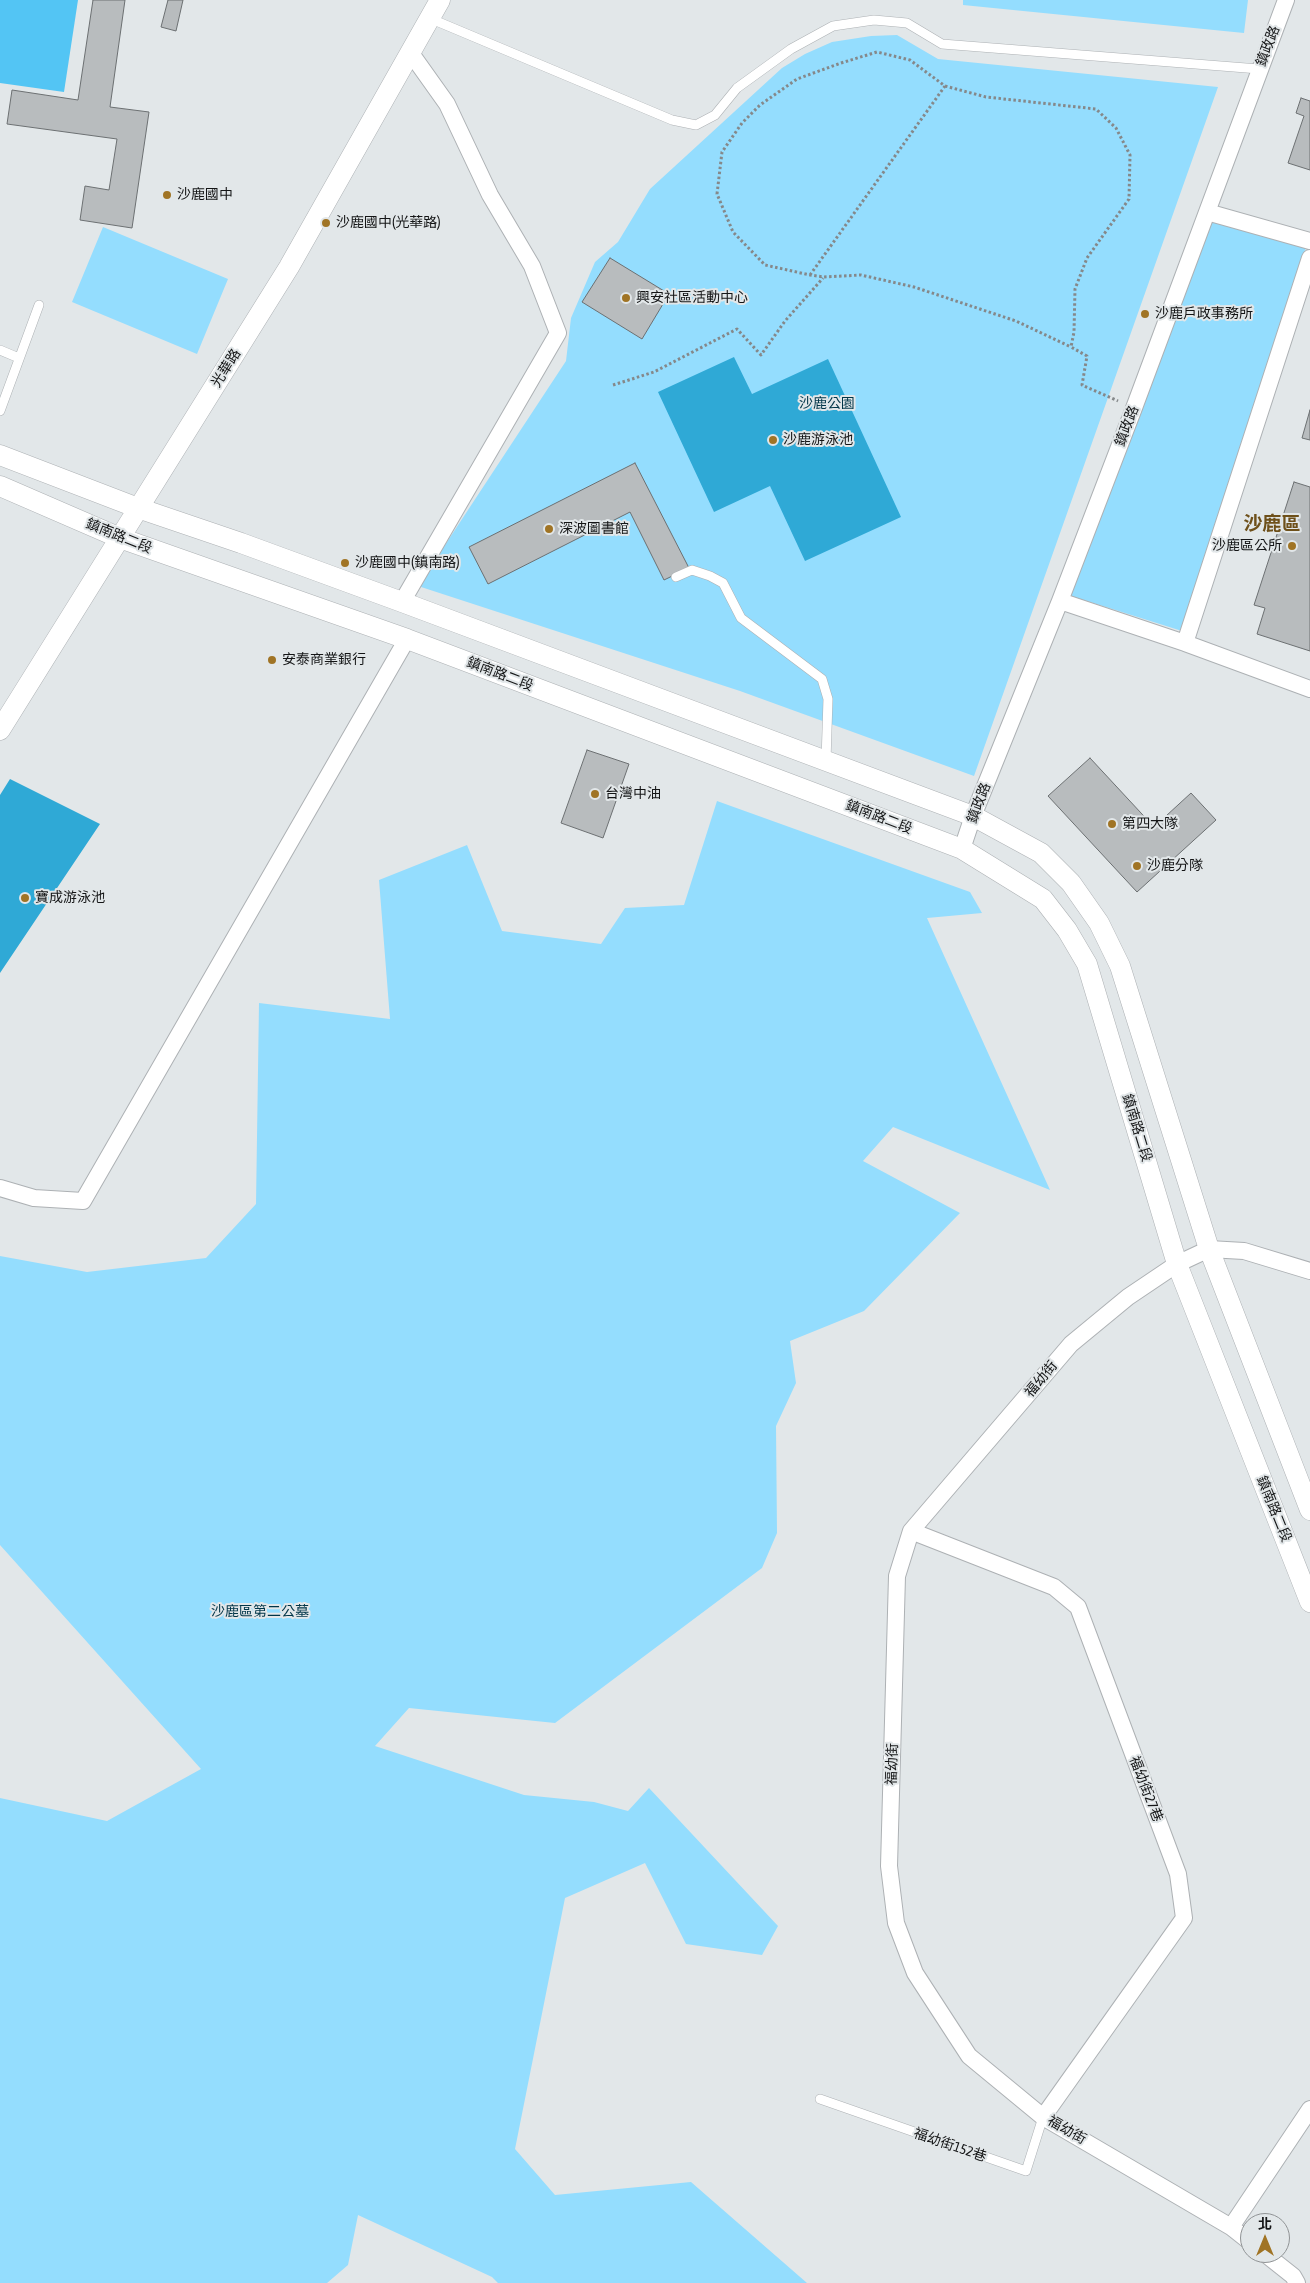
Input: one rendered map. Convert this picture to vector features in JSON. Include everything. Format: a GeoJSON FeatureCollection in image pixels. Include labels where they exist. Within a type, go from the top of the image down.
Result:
{"type":"FeatureCollection","features":[{"type":"Feature","properties":{"kind":"street","name":"光華路"},"geometry":{"type":"LineString","coordinates":[[0,730],[288,267],[440,0]]}},
{"type":"Feature","properties":{"kind":"street","name":"鎮政路"},"geometry":{"type":"LineString","coordinates":[[962,849],[973,816],[1060,601],[1134,408],[1286,0]]}},
{"type":"Feature","properties":{"kind":"street"},"geometry":{"type":"LineString","coordinates":[[402,602],[558,333],[532,266],[490,195],[447,104],[410,52]]}},
{"type":"Feature","properties":{"kind":"street"},"geometry":{"type":"LineString","coordinates":[[1207,212],[1310,241]]}},
{"type":"Feature","properties":{"kind":"street"},"geometry":{"type":"LineString","coordinates":[[1185,643],[1310,258]]}},
{"type":"Feature","properties":{"kind":"street"},"geometry":{"type":"LineString","coordinates":[[0,455],[138,508],[402,602],[973,816],[1041,852],[1071,883],[1100,923],[1120,966],[1209,1249],[1310,1510]]}},
{"type":"Feature","properties":{"kind":"street","name":"鎮南路二段"},"geometry":{"type":"LineString","coordinates":[[0,486],[120,538],[407,639],[962,849],[1043,899],[1067,930],[1087,964],[1177,1264],[1310,1602]]}},
{"type":"Feature","properties":{"kind":"street"},"geometry":{"type":"LineString","coordinates":[[1060,601],[1310,688]]}},
{"type":"Feature","properties":{"kind":"street"},"geometry":{"type":"LineString","coordinates":[[0,1188],[34,1198],[83,1201],[407,639]]}},
{"type":"Feature","properties":{"kind":"street"},"geometry":{"type":"LineString","coordinates":[[1209,1249],[1244,1251],[1310,1271]]}},
{"type":"Feature","properties":{"kind":"street","name":"福幼街"},"geometry":{"type":"LineString","coordinates":[[1209,1249],[1177,1264],[1128,1297],[1070,1344],[911,1531],[897,1576],[889,1866],[896,1923],[915,1973],[969,2056],[1043,2116],[1240,2234]]}},
{"type":"Feature","properties":{"kind":"street","name":"福幼街27巷"},"geometry":{"type":"LineString","coordinates":[[911,1531],[1054,1587],[1078,1607],[1178,1874],[1184,1918],[1043,2116]]}},
{"type":"Feature","properties":{"kind":"street"},"geometry":{"type":"LineString","coordinates":[[1231,2227],[1310,2109]]}},
{"type":"Feature","properties":{"kind":"street"},"geometry":{"type":"LineString","coordinates":[[1277,2263],[1293,2276],[1297,2283]]}},
{"type":"Feature","properties":{"kind":"lane"},"geometry":{"type":"LineString","coordinates":[[429,18],[672,120],[696,125],[715,115],[737,88],[791,49],[832,26],[874,20],[907,23],[942,44],[1259,69]]}},
{"type":"Feature","properties":{"kind":"lane"},"geometry":{"type":"LineString","coordinates":[[0,411],[39,305]]}},
{"type":"Feature","properties":{"kind":"lane"},"geometry":{"type":"LineString","coordinates":[[0,350],[20,358]]}},
{"type":"Feature","properties":{"kind":"lane"},"geometry":{"type":"LineString","coordinates":[[676,577],[692,570],[723,583],[741,618],[822,679],[828,700],[826,762]]}},
{"type":"Feature","properties":{"kind":"lane","name":"福幼街152巷"},"geometry":{"type":"LineString","coordinates":[[820,2099],[1026,2171],[1043,2116]]}},
{"type":"Feature","properties":{"kind":"path"},"geometry":{"type":"LineString","coordinates":[[1071,347],[1074,332],[1075,288],[1086,258],[1129,199],[1130,155],[1116,128],[1096,109],[986,97],[945,86],[910,60],[877,52],[797,79],[754,111],[742,123],[722,152],[717,194],[733,232],[765,265],[824,278],[861,275],[914,286],[1016,321],[1086,356],[1082,384],[1134,408]]}},
{"type":"Feature","properties":{"kind":"path"},"geometry":{"type":"LineString","coordinates":[[810,275],[945,86]]}},
{"type":"Feature","properties":{"kind":"path"},"geometry":{"type":"LineString","coordinates":[[613,385],[654,372],[737,329],[761,355],[785,321],[824,278]]}},
{"type":"Feature","properties":{"kind":"green space"},"geometry":{"type":"Polygon","coordinates":[[[963,0],[1248,0],[1244,33],[963,5],[963,0]]]}},
{"type":"Feature","properties":{"kind":"green space","name":"沙鹿公園"},"geometry":{"type":"Polygon","coordinates":[[[897,35],[938,59],[1218,87],[974,776],[740,691],[418,586],[566,361],[571,318],[595,262],[618,242],[650,189],[782,68],[805,54],[832,42],[871,36],[897,35]]]}},
{"type":"Feature","properties":{"kind":"green space"},"geometry":{"type":"Polygon","coordinates":[[[1210,219],[1306,247],[1182,631],[1071,596],[1210,219]]]}},
{"type":"Feature","properties":{"kind":"green space"},"geometry":{"type":"Polygon","coordinates":[[[103,227],[228,279],[197,354],[72,302],[103,227]]]}},
{"type":"Feature","properties":{"kind":"green space","name":"沙鹿區第二公墓"},"geometry":{"type":"Polygon","coordinates":[[[717,801],[970,892],[982,913],[927,918],[1050,1190],[893,1127],[863,1161],[960,1213],[864,1311],[790,1341],[796,1383],[776,1426],[777,1533],[762,1568],[555,1723],[409,1708],[375,1746],[524,1795],[594,1802],[628,1811],[649,1788],[778,1926],[762,1955],[686,1944],[645,1863],[565,1898],[515,2149],[555,2195],[691,2182],[807,2283],[498,2283],[492,2277],[358,2215],[348,2265],[327,2283],[0,2283],[0,1798],[107,1821],[201,1769],[0,1545],[0,1256],[87,1272],[206,1258],[256,1204],[259,1003],[390,1019],[379,880],[467,845],[502,931],[601,944],[625,908],[684,905],[717,801]]]}},
{"type":"Feature","properties":{"kind":"shaded area"},"geometry":{"type":"Polygon","coordinates":[[[0,0],[78,0],[64,92],[0,83],[0,0]]]}},
{"type":"Feature","properties":{"kind":"shaded area","name":"沙鹿游泳池"},"geometry":{"type":"Polygon","coordinates":[[[734,357],[752,394],[828,359],[901,517],[805,561],[770,486],[714,512],[658,392],[734,357]]]}},
{"type":"Feature","properties":{"kind":"shaded area","name":"寶成游泳池"},"geometry":{"type":"Polygon","coordinates":[[[10,779],[100,824],[0,973],[0,795],[10,779]]]}},
{"type":"Feature","properties":{"kind":"building"},"geometry":{"type":"Polygon","coordinates":[[[93,0],[125,0],[110,107],[149,112],[132,228],[80,220],[85,186],[109,190],[117,139],[7,124],[12,90],[78,100],[93,0]]]}},
{"type":"Feature","properties":{"kind":"building"},"geometry":{"type":"Polygon","coordinates":[[[168,0],[183,0],[176,31],[161,27],[168,0]]]}},
{"type":"Feature","properties":{"kind":"building"},"geometry":{"type":"Polygon","coordinates":[[[1301,98],[1310,101],[1310,170],[1288,163],[1304,116],[1296,113],[1301,98]]]}},
{"type":"Feature","properties":{"kind":"building","name":"興安社區活動中心"},"geometry":{"type":"Polygon","coordinates":[[[610,258],[669,294],[642,339],[582,302],[610,258]]]}},
{"type":"Feature","properties":{"kind":"building"},"geometry":{"type":"Polygon","coordinates":[[[1310,410],[1310,440],[1302,438],[1310,410]]]}},
{"type":"Feature","properties":{"kind":"building","name":"深波圖書館"},"geometry":{"type":"Polygon","coordinates":[[[635,463],[689,568],[664,580],[630,512],[488,584],[469,547],[635,463]]]}},
{"type":"Feature","properties":{"kind":"building","name":"沙鹿區公所"},"geometry":{"type":"Polygon","coordinates":[[[1294,482],[1310,487],[1310,651],[1257,634],[1265,608],[1254,605],[1294,482]]]}},
{"type":"Feature","properties":{"kind":"building","name":"台灣中油"},"geometry":{"type":"Polygon","coordinates":[[[587,750],[629,764],[603,838],[561,823],[587,750]]]}},
{"type":"Feature","properties":{"kind":"building","name":"第四大隊"},"geometry":{"type":"Polygon","coordinates":[[[1090,758],[1154,827],[1191,793],[1216,820],[1137,892],[1048,796],[1090,758]]]}},
{"type":"Feature","properties":{"kind":"place","name":"沙鹿國中"},"geometry":{"type":"Point","coordinates":[167,195]}},
{"type":"Feature","properties":{"kind":"place","name":"沙鹿國中(光華路)"},"geometry":{"type":"Point","coordinates":[326,223]}},
{"type":"Feature","properties":{"kind":"place","name":"興安社區活動中心"},"geometry":{"type":"Point","coordinates":[626,298]}},
{"type":"Feature","properties":{"kind":"place","name":"沙鹿戶政事務所"},"geometry":{"type":"Point","coordinates":[1145,314]}},
{"type":"Feature","properties":{"kind":"place","name":"沙鹿游泳池"},"geometry":{"type":"Point","coordinates":[773,440]}},
{"type":"Feature","properties":{"kind":"place","name":"深波圖書館"},"geometry":{"type":"Point","coordinates":[549,529]}},
{"type":"Feature","properties":{"kind":"place","name":"沙鹿區公所"},"geometry":{"type":"Point","coordinates":[1292,546]}},
{"type":"Feature","properties":{"kind":"place","name":"沙鹿國中(鎮南路)"},"geometry":{"type":"Point","coordinates":[345,563]}},
{"type":"Feature","properties":{"kind":"place","name":"安泰商業銀行"},"geometry":{"type":"Point","coordinates":[272,660]}},
{"type":"Feature","properties":{"kind":"place","name":"台灣中油"},"geometry":{"type":"Point","coordinates":[595,794]}},
{"type":"Feature","properties":{"kind":"place","name":"第四大隊"},"geometry":{"type":"Point","coordinates":[1112,824]}},
{"type":"Feature","properties":{"kind":"place","name":"沙鹿分隊"},"geometry":{"type":"Point","coordinates":[1137,866]}},
{"type":"Feature","properties":{"kind":"place","name":"寶成游泳池"},"geometry":{"type":"Point","coordinates":[25,898]}},
{"type":"Feature","properties":{"kind":"district","name":"沙鹿區"},"geometry":{"type":"Point","coordinates":[1272,524]}}]}
